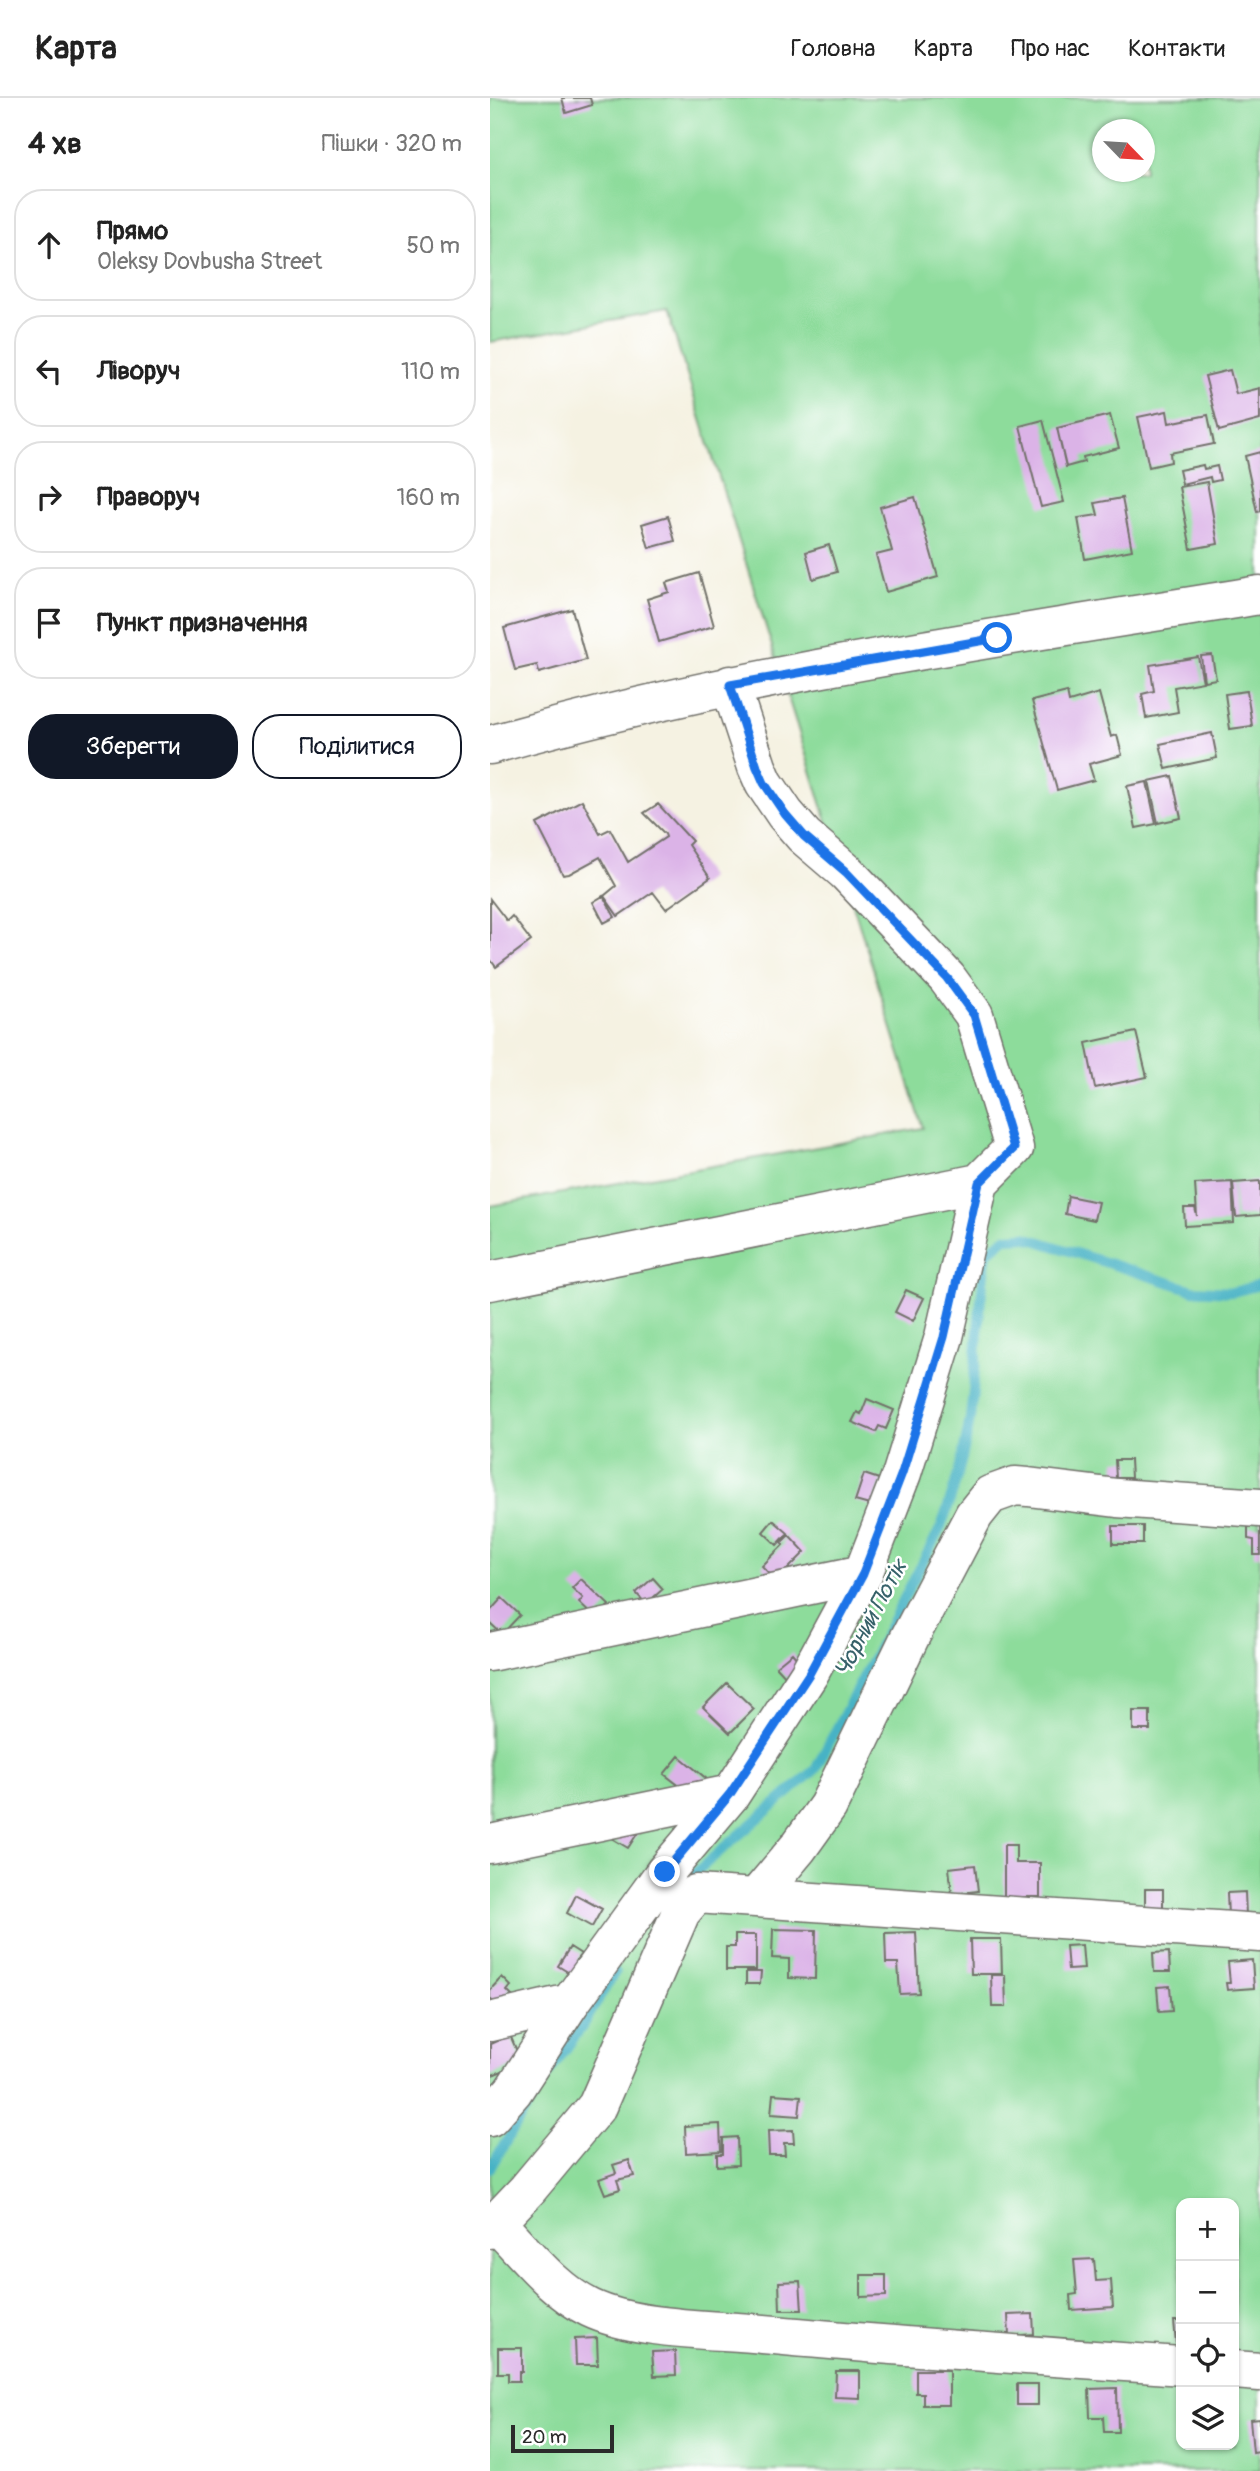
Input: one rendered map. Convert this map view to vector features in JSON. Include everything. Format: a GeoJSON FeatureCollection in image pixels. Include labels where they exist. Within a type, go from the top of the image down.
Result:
{"type":"FeatureCollection","features":[{"type":"Feature","properties":{"kind":"street"},"geometry":{"type":"LineString","coordinates":[[490,745],[573,721],[730,685],[1260,595]]}},
{"type":"Feature","properties":{"kind":"street"},"geometry":{"type":"LineString","coordinates":[[490,2117],[513,2091],[570,2003],[665,1872],[730,1794],[809,1674],[863,1574],[902,1473],[944,1337],[979,1183],[1014,1148],[974,1015],[947,978],[846,872],[804,836],[785,814],[764,783],[757,767],[730,685]]}},
{"type":"Feature","properties":{"kind":"street"},"geometry":{"type":"LineString","coordinates":[[490,1281],[979,1183]]}},
{"type":"Feature","properties":{"kind":"street"},"geometry":{"type":"LineString","coordinates":[[756,1898],[798,1848],[828,1806],[954,1551],[974,1515],[990,1495],[1015,1486],[1117,1498],[1260,1508]]}},
{"type":"Feature","properties":{"kind":"street"},"geometry":{"type":"LineString","coordinates":[[490,1652],[863,1574]]}},
{"type":"Feature","properties":{"kind":"street"},"geometry":{"type":"LineString","coordinates":[[490,1844],[730,1794]]}},
{"type":"Feature","properties":{"kind":"street"},"geometry":{"type":"LineString","coordinates":[[1176,2367],[650,2324],[590,2308],[564,2291],[493,2226],[527,2190],[597,2106],[681,1912],[696,1894],[1260,1933]]}},
{"type":"Feature","properties":{"kind":"street"},"geometry":{"type":"LineString","coordinates":[[490,2022],[570,2003]]}},
{"type":"Feature","properties":{"kind":"street"},"geometry":{"type":"LineString","coordinates":[[1239,2370],[1260,2372]]}},
{"type":"Feature","properties":{"kind":"green space"},"geometry":{"type":"Polygon","coordinates":[[[490,98],[1260,98],[1260,2471],[490,2471],[490,1206],[923,1128],[667,311],[490,342],[490,98]]]}},
{"type":"Feature","properties":{"kind":"building"},"geometry":{"type":"Polygon","coordinates":[[[562,98],[590,98],[592,105],[566,113],[562,98]]]}},
{"type":"Feature","properties":{"kind":"building"},"geometry":{"type":"Polygon","coordinates":[[[1230,370],[1236,394],[1260,388],[1260,420],[1219,431],[1205,376],[1230,370]]]}},
{"type":"Feature","properties":{"kind":"building"},"geometry":{"type":"Polygon","coordinates":[[[1167,411],[1169,423],[1208,415],[1214,444],[1170,453],[1171,462],[1149,467],[1138,417],[1167,411]]]}},
{"type":"Feature","properties":{"kind":"building"},"geometry":{"type":"Polygon","coordinates":[[[1110,415],[1119,448],[1083,457],[1084,462],[1066,467],[1057,428],[1110,415]]]}},
{"type":"Feature","properties":{"kind":"building"},"geometry":{"type":"Polygon","coordinates":[[[1043,420],[1064,502],[1041,507],[1020,426],[1043,420]]]}},
{"type":"Feature","properties":{"kind":"building"},"geometry":{"type":"Polygon","coordinates":[[[1260,452],[1260,511],[1257,512],[1245,456],[1260,452]]]}},
{"type":"Feature","properties":{"kind":"building"},"geometry":{"type":"Polygon","coordinates":[[[1203,465],[1204,469],[1217,466],[1220,480],[1211,482],[1210,477],[1182,484],[1179,470],[1203,465]]]}},
{"type":"Feature","properties":{"kind":"building"},"geometry":{"type":"Polygon","coordinates":[[[1207,482],[1218,544],[1191,549],[1179,487],[1207,482]]]}},
{"type":"Feature","properties":{"kind":"building"},"geometry":{"type":"Polygon","coordinates":[[[915,497],[938,577],[886,592],[876,555],[892,551],[880,507],[915,497]]]}},
{"type":"Feature","properties":{"kind":"building"},"geometry":{"type":"Polygon","coordinates":[[[1122,498],[1132,550],[1085,559],[1078,518],[1098,515],[1095,503],[1122,498]]]}},
{"type":"Feature","properties":{"kind":"building"},"geometry":{"type":"Polygon","coordinates":[[[668,516],[675,541],[649,548],[642,524],[668,516]]]}},
{"type":"Feature","properties":{"kind":"building"},"geometry":{"type":"Polygon","coordinates":[[[829,545],[837,572],[813,579],[806,552],[829,545]]]}},
{"type":"Feature","properties":{"kind":"building"},"geometry":{"type":"Polygon","coordinates":[[[699,573],[714,626],[659,642],[647,599],[669,592],[666,583],[699,573]]]}},
{"type":"Feature","properties":{"kind":"building"},"geometry":{"type":"Polygon","coordinates":[[[572,609],[586,660],[539,673],[537,665],[515,670],[504,628],[572,609]]]}},
{"type":"Feature","properties":{"kind":"building"},"geometry":{"type":"Polygon","coordinates":[[[1212,655],[1216,679],[1204,681],[1201,656],[1212,655]]]}},
{"type":"Feature","properties":{"kind":"building"},"geometry":{"type":"Polygon","coordinates":[[[1198,657],[1203,682],[1174,687],[1178,712],[1146,718],[1142,694],[1154,691],[1150,665],[1198,657]]]}},
{"type":"Feature","properties":{"kind":"building"},"geometry":{"type":"Polygon","coordinates":[[[1247,691],[1252,726],[1230,729],[1225,694],[1247,691]]]}},
{"type":"Feature","properties":{"kind":"building"},"geometry":{"type":"Polygon","coordinates":[[[1067,692],[1069,702],[1099,693],[1111,737],[1117,735],[1122,755],[1089,764],[1094,780],[1057,790],[1032,701],[1067,692]]]}},
{"type":"Feature","properties":{"kind":"building"},"geometry":{"type":"Polygon","coordinates":[[[1212,733],[1217,758],[1166,769],[1160,744],[1212,733]]]}},
{"type":"Feature","properties":{"kind":"building"},"geometry":{"type":"Polygon","coordinates":[[[1172,776],[1181,818],[1158,823],[1149,781],[1172,776]]]}},
{"type":"Feature","properties":{"kind":"building"},"geometry":{"type":"Polygon","coordinates":[[[1147,782],[1156,824],[1136,828],[1127,786],[1147,782]]]}},
{"type":"Feature","properties":{"kind":"building"},"geometry":{"type":"Polygon","coordinates":[[[582,800],[600,834],[610,829],[628,862],[666,837],[644,813],[658,804],[692,841],[688,845],[710,878],[666,909],[653,892],[618,916],[604,896],[616,886],[600,857],[563,875],[537,824],[582,800]]]}},
{"type":"Feature","properties":{"kind":"building"},"geometry":{"type":"Polygon","coordinates":[[[603,896],[615,917],[604,923],[593,902],[603,896]]]}},
{"type":"Feature","properties":{"kind":"building"},"geometry":{"type":"Polygon","coordinates":[[[490,899],[507,921],[512,916],[531,941],[496,967],[490,959],[490,899]]]}},
{"type":"Feature","properties":{"kind":"building"},"geometry":{"type":"Polygon","coordinates":[[[1136,1032],[1147,1077],[1095,1088],[1086,1043],[1136,1032]]]}},
{"type":"Feature","properties":{"kind":"building"},"geometry":{"type":"Polygon","coordinates":[[[1260,1181],[1260,1215],[1236,1217],[1233,1183],[1260,1181]]]}},
{"type":"Feature","properties":{"kind":"building"},"geometry":{"type":"Polygon","coordinates":[[[1232,1182],[1234,1223],[1185,1226],[1184,1208],[1195,1208],[1197,1216],[1195,1184],[1232,1182]]]}},
{"type":"Feature","properties":{"kind":"building"},"geometry":{"type":"Polygon","coordinates":[[[1068,1196],[1098,1202],[1094,1220],[1065,1214],[1068,1196]]]}},
{"type":"Feature","properties":{"kind":"building"},"geometry":{"type":"Polygon","coordinates":[[[906,1290],[924,1298],[913,1321],[895,1312],[906,1290]]]}},
{"type":"Feature","properties":{"kind":"building"},"geometry":{"type":"Polygon","coordinates":[[[867,1399],[894,1410],[886,1429],[879,1426],[876,1432],[852,1422],[857,1412],[861,1414],[867,1399]]]}},
{"type":"Feature","properties":{"kind":"building"},"geometry":{"type":"Polygon","coordinates":[[[1115,1460],[1130,1460],[1131,1478],[1116,1478],[1115,1460]]]}},
{"type":"Feature","properties":{"kind":"building"},"geometry":{"type":"Polygon","coordinates":[[[864,1474],[882,1480],[873,1506],[855,1501],[864,1474]]]}},
{"type":"Feature","properties":{"kind":"building"},"geometry":{"type":"Polygon","coordinates":[[[773,1520],[788,1533],[777,1545],[763,1532],[773,1520]]]}},
{"type":"Feature","properties":{"kind":"building"},"geometry":{"type":"Polygon","coordinates":[[[1113,1526],[1143,1526],[1143,1544],[1113,1544],[1113,1526]]]}},
{"type":"Feature","properties":{"kind":"building"},"geometry":{"type":"Polygon","coordinates":[[[1248,1527],[1260,1527],[1260,1555],[1254,1555],[1254,1540],[1248,1539],[1248,1527]]]}},
{"type":"Feature","properties":{"kind":"building"},"geometry":{"type":"Polygon","coordinates":[[[789,1535],[805,1552],[776,1581],[762,1566],[784,1544],[782,1542],[789,1535]]]}},
{"type":"Feature","properties":{"kind":"building"},"geometry":{"type":"Polygon","coordinates":[[[653,1578],[663,1589],[646,1604],[636,1593],[653,1578]]]}},
{"type":"Feature","properties":{"kind":"building"},"geometry":{"type":"Polygon","coordinates":[[[581,1579],[609,1605],[596,1619],[579,1603],[583,1598],[572,1588],[581,1579]]]}},
{"type":"Feature","properties":{"kind":"building"},"geometry":{"type":"Polygon","coordinates":[[[502,1598],[520,1615],[502,1634],[490,1623],[490,1611],[502,1598]]]}},
{"type":"Feature","properties":{"kind":"building"},"geometry":{"type":"Polygon","coordinates":[[[792,1653],[803,1666],[787,1678],[776,1666],[792,1653]]]}},
{"type":"Feature","properties":{"kind":"building"},"geometry":{"type":"Polygon","coordinates":[[[727,1683],[754,1709],[730,1733],[703,1707],[727,1683]]]}},
{"type":"Feature","properties":{"kind":"building"},"geometry":{"type":"Polygon","coordinates":[[[1133,1711],[1150,1711],[1150,1730],[1133,1730],[1133,1711]]]}},
{"type":"Feature","properties":{"kind":"building"},"geometry":{"type":"Polygon","coordinates":[[[679,1756],[708,1780],[694,1797],[664,1774],[679,1756]]]}},
{"type":"Feature","properties":{"kind":"building"},"geometry":{"type":"Polygon","coordinates":[[[639,1831],[628,1848],[611,1838],[639,1831]]]}},
{"type":"Feature","properties":{"kind":"building"},"geometry":{"type":"Polygon","coordinates":[[[1004,1845],[1016,1845],[1016,1863],[1040,1863],[1040,1897],[1004,1897],[1004,1845]]]}},
{"type":"Feature","properties":{"kind":"building"},"geometry":{"type":"Polygon","coordinates":[[[975,1865],[978,1891],[952,1894],[949,1868],[975,1865]]]}},
{"type":"Feature","properties":{"kind":"building"},"geometry":{"type":"Polygon","coordinates":[[[1145,1889],[1163,1889],[1163,1914],[1145,1915],[1145,1889]]]}},
{"type":"Feature","properties":{"kind":"building"},"geometry":{"type":"Polygon","coordinates":[[[1245,1892],[1246,1915],[1228,1916],[1227,1893],[1245,1892]]]}},
{"type":"Feature","properties":{"kind":"building"},"geometry":{"type":"Polygon","coordinates":[[[576,1895],[602,1909],[592,1927],[567,1913],[576,1895]]]}},
{"type":"Feature","properties":{"kind":"building"},"geometry":{"type":"Polygon","coordinates":[[[773,1929],[816,1930],[815,1979],[789,1978],[789,1959],[772,1958],[773,1929]]]}},
{"type":"Feature","properties":{"kind":"building"},"geometry":{"type":"Polygon","coordinates":[[[916,1932],[919,1993],[900,1994],[898,1963],[886,1963],[885,1933],[916,1932]]]}},
{"type":"Feature","properties":{"kind":"building"},"geometry":{"type":"Polygon","coordinates":[[[735,1935],[756,1935],[756,1970],[726,1970],[726,1947],[735,1947],[735,1935]]]}},
{"type":"Feature","properties":{"kind":"building"},"geometry":{"type":"Polygon","coordinates":[[[970,1939],[1001,1939],[1002,1974],[971,1974],[970,1939]]]}},
{"type":"Feature","properties":{"kind":"building"},"geometry":{"type":"Polygon","coordinates":[[[1082,1945],[1084,1969],[1068,1970],[1066,1946],[1082,1945]]]}},
{"type":"Feature","properties":{"kind":"building"},"geometry":{"type":"Polygon","coordinates":[[[570,1947],[581,1954],[577,1959],[585,1964],[576,1977],[558,1966],[570,1947]]]}},
{"type":"Feature","properties":{"kind":"building"},"geometry":{"type":"Polygon","coordinates":[[[1169,1952],[1170,1972],[1154,1972],[1153,1953],[1169,1952]]]}},
{"type":"Feature","properties":{"kind":"building"},"geometry":{"type":"Polygon","coordinates":[[[1252,1960],[1254,1988],[1227,1990],[1226,1983],[1230,1983],[1228,1962],[1252,1960]]]}},
{"type":"Feature","properties":{"kind":"building"},"geometry":{"type":"Polygon","coordinates":[[[746,1972],[761,1972],[760,1984],[746,1984],[746,1972]]]}},
{"type":"Feature","properties":{"kind":"building"},"geometry":{"type":"Polygon","coordinates":[[[991,1975],[1005,1975],[1006,2007],[992,2007],[991,1975]]]}},
{"type":"Feature","properties":{"kind":"building"},"geometry":{"type":"Polygon","coordinates":[[[502,1977],[511,1986],[507,1991],[512,1996],[500,2008],[490,1998],[490,1990],[502,1977]]]}},
{"type":"Feature","properties":{"kind":"building"},"geometry":{"type":"Polygon","coordinates":[[[1170,1986],[1172,2011],[1159,2012],[1157,1987],[1170,1986]]]}},
{"type":"Feature","properties":{"kind":"building"},"geometry":{"type":"Polygon","coordinates":[[[510,2035],[522,2063],[490,2076],[490,2044],[510,2035]]]}},
{"type":"Feature","properties":{"kind":"building"},"geometry":{"type":"Polygon","coordinates":[[[773,2094],[801,2096],[799,2116],[771,2114],[773,2094]]]}},
{"type":"Feature","properties":{"kind":"building"},"geometry":{"type":"Polygon","coordinates":[[[720,2124],[721,2151],[686,2153],[685,2126],[720,2124]]]}},
{"type":"Feature","properties":{"kind":"building"},"geometry":{"type":"Polygon","coordinates":[[[793,2130],[794,2143],[784,2143],[785,2155],[769,2155],[768,2131],[793,2130]]]}},
{"type":"Feature","properties":{"kind":"building"},"geometry":{"type":"Polygon","coordinates":[[[737,2137],[738,2165],[717,2166],[717,2154],[723,2154],[723,2138],[737,2137]]]}},
{"type":"Feature","properties":{"kind":"building"},"geometry":{"type":"Polygon","coordinates":[[[629,2160],[634,2176],[617,2180],[620,2189],[605,2194],[599,2179],[616,2173],[613,2165],[629,2160]]]}},
{"type":"Feature","properties":{"kind":"building"},"geometry":{"type":"Polygon","coordinates":[[[1094,2259],[1096,2281],[1111,2280],[1113,2307],[1071,2310],[1070,2295],[1077,2294],[1074,2260],[1094,2259]]]}},
{"type":"Feature","properties":{"kind":"building"},"geometry":{"type":"Polygon","coordinates":[[[861,2275],[886,2275],[886,2296],[861,2297],[861,2275]]]}},
{"type":"Feature","properties":{"kind":"building"},"geometry":{"type":"Polygon","coordinates":[[[800,2281],[802,2310],[780,2310],[779,2282],[800,2281]]]}},
{"type":"Feature","properties":{"kind":"building"},"geometry":{"type":"Polygon","coordinates":[[[1033,2314],[1034,2334],[1009,2336],[1008,2315],[1033,2314]]]}},
{"type":"Feature","properties":{"kind":"building"},"geometry":{"type":"Polygon","coordinates":[[[597,2338],[598,2365],[576,2365],[575,2339],[597,2338]]]}},
{"type":"Feature","properties":{"kind":"building"},"geometry":{"type":"Polygon","coordinates":[[[498,2348],[522,2348],[522,2372],[519,2372],[519,2381],[508,2381],[508,2373],[498,2373],[498,2348]]]}},
{"type":"Feature","properties":{"kind":"building"},"geometry":{"type":"Polygon","coordinates":[[[675,2351],[676,2375],[654,2376],[652,2352],[675,2351]]]}},
{"type":"Feature","properties":{"kind":"building"},"geometry":{"type":"Polygon","coordinates":[[[916,2370],[949,2370],[949,2405],[923,2405],[923,2393],[916,2393],[916,2370]]]}},
{"type":"Feature","properties":{"kind":"building"},"geometry":{"type":"Polygon","coordinates":[[[836,2371],[860,2371],[860,2398],[835,2397],[836,2371]]]}},
{"type":"Feature","properties":{"kind":"building"},"geometry":{"type":"Polygon","coordinates":[[[1017,2384],[1038,2384],[1038,2405],[1017,2405],[1017,2384]]]}},
{"type":"Feature","properties":{"kind":"building"},"geometry":{"type":"Polygon","coordinates":[[[1117,2388],[1118,2432],[1104,2432],[1103,2417],[1090,2417],[1089,2389],[1117,2388]]]}},
{"type":"Feature","properties":{"kind":"building"},"geometry":{"type":"Polygon","coordinates":[[[1260,2418],[1260,2451],[1253,2452],[1250,2419],[1260,2418]]]}},
{"type":"Feature","properties":{"kind":"waterway","name":"Чорний Потік"},"geometry":{"type":"LineString","coordinates":[[682,1884],[815,1770],[941,1527],[958,1473],[970,1418],[987,1253],[1005,1238],[1025,1237],[1193,1290],[1233,1292],[1260,1285]]}},
{"type":"Feature","properties":{"kind":"waterway","name":"Чорний Потік"},"geometry":{"type":"LineString","coordinates":[[490,2168],[544,2079],[584,2024],[615,1972]]}},
{"type":"Feature","properties":{"kind":"route"},"geometry":{"type":"LineString","coordinates":[[665,1872],[730,1794],[809,1674],[863,1574],[902,1473],[944,1337],[979,1183],[1014,1148],[974,1015],[947,978],[846,872],[804,836],[785,814],[764,783],[757,767],[730,685],[997,638]]}}]}
